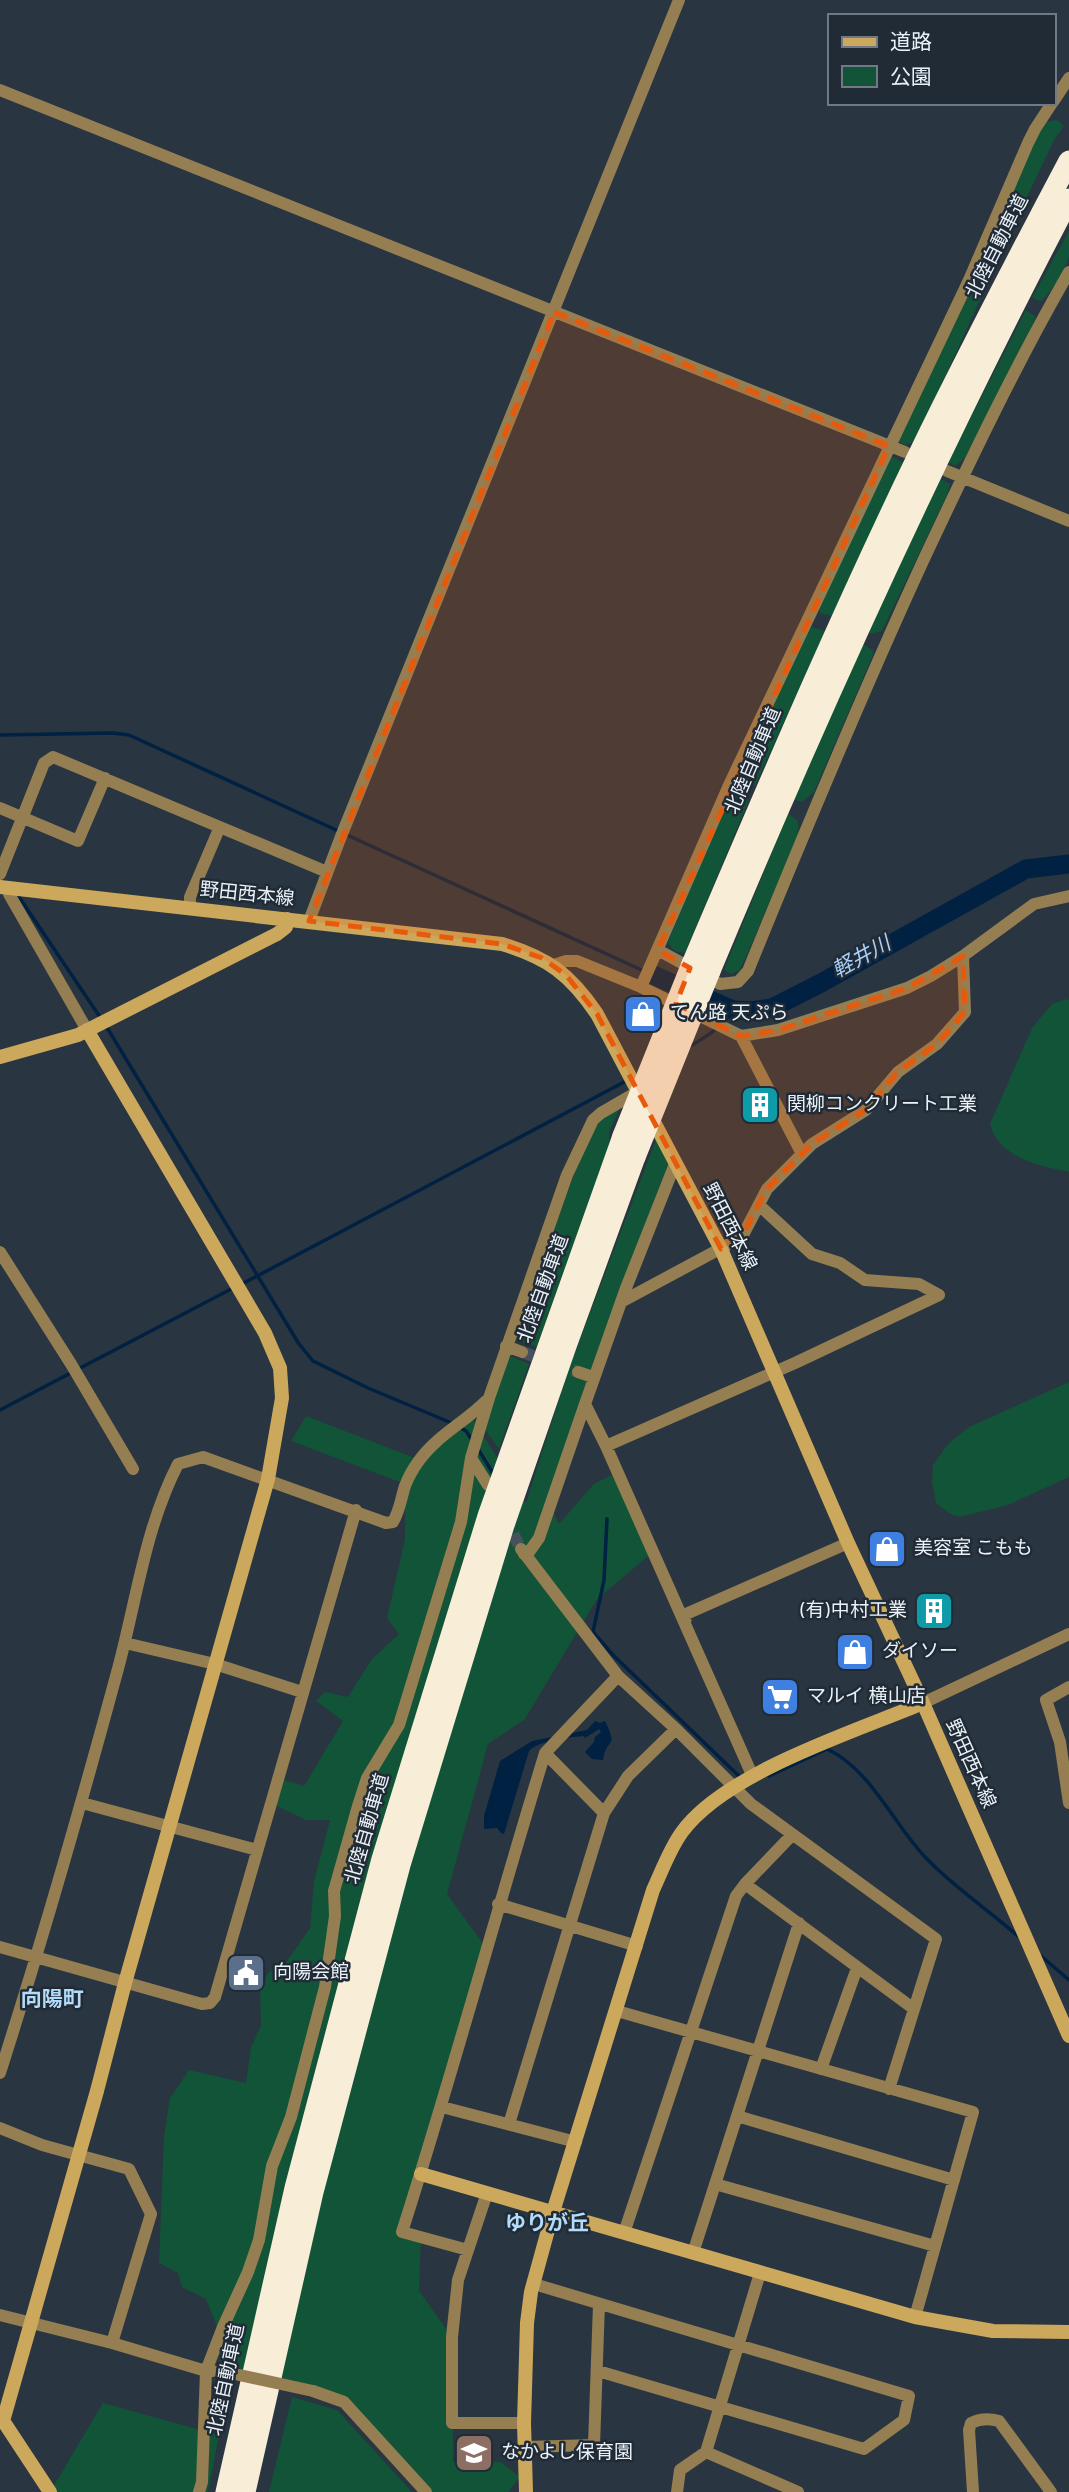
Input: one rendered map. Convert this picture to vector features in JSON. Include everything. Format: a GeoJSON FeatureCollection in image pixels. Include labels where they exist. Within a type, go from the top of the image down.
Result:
{"type":"FeatureCollection","features":[{"type":"Feature","properties":{"kind":"highway","name":"北陸自動車道"},"geometry":{"type":"LineString","coordinates":[[246,2492],[313,2192],[400,1865],[504,1525],[566,1346],[701,967],[824,657],[943,405],[1069,161]]}},
{"type":"Feature","properties":{"kind":"highway","name":"北陸自動車道"},"geometry":{"type":"LineString","coordinates":[[226,2492],[298,2176],[382,1859],[488,1516],[623,1136],[953,426],[1069,200]]}},
{"type":"Feature","properties":{"kind":"street"},"geometry":{"type":"LineString","coordinates":[[309,921],[342,833],[679,0]]}},
{"type":"Feature","properties":{"kind":"street"},"geometry":{"type":"LineString","coordinates":[[1055,100],[1069,78]]}},
{"type":"Feature","properties":{"kind":"street"},"geometry":{"type":"LineString","coordinates":[[0,90],[905,452]]}},
{"type":"Feature","properties":{"kind":"street"},"geometry":{"type":"LineString","coordinates":[[642,984],[730,783],[969,279],[1035,129],[1052,105]]}},
{"type":"Feature","properties":{"kind":"street"},"geometry":{"type":"LineString","coordinates":[[658,950],[720,984],[738,982],[748,971],[884,646],[998,401],[1069,272]]}},
{"type":"Feature","properties":{"kind":"street"},"geometry":{"type":"LineString","coordinates":[[947,471],[1069,520]]}},
{"type":"Feature","properties":{"kind":"street"},"geometry":{"type":"LineString","coordinates":[[50,2492],[2,2419],[32,2323],[268,1479],[282,1398],[280,1368],[265,1333],[3,883],[22,819],[44,763],[50,757],[327,872]]}},
{"type":"Feature","properties":{"kind":"street"},"geometry":{"type":"LineString","coordinates":[[0,808],[78,841],[105,778]]}},
{"type":"Feature","properties":{"kind":"street"},"geometry":{"type":"LineString","coordinates":[[190,908],[190,897],[219,829]]}},
{"type":"Feature","properties":{"kind":"street","name":"野田西本線"},"geometry":{"type":"LineString","coordinates":[[3,883],[190,908],[502,944],[528,952],[554,965],[575,984],[597,1014],[721,1249],[776,1371],[848,1543],[923,1703],[1033,1955],[1065,2016],[1069,2036]]}},
{"type":"Feature","properties":{"kind":"street"},"geometry":{"type":"LineString","coordinates":[[554,965],[577,961],[642,984],[741,1036],[778,1030],[907,988],[963,956],[1034,904],[1069,896]]}},
{"type":"Feature","properties":{"kind":"street"},"geometry":{"type":"LineString","coordinates":[[0,1057],[87,1030],[276,934],[286,927],[287,919]]}},
{"type":"Feature","properties":{"kind":"street"},"geometry":{"type":"LineString","coordinates":[[621,1302],[743,1237],[767,1189],[812,1144],[866,1110],[898,1072],[937,1044],[965,1012],[963,956]]}},
{"type":"Feature","properties":{"kind":"street"},"geometry":{"type":"LineString","coordinates":[[741,1036],[802,1154]]}},
{"type":"Feature","properties":{"kind":"street"},"geometry":{"type":"LineString","coordinates":[[199,2492],[202,2482],[206,2371],[259,2240],[272,2166],[291,2117],[325,1987],[335,1916],[334,1891],[367,1778],[402,1714],[461,1522],[472,1456],[489,1398],[567,1175],[588,1127],[601,1113],[639,1091]]}},
{"type":"Feature","properties":{"kind":"street"},"geometry":{"type":"LineString","coordinates":[[675,1164],[593,1377],[537,1541],[522,1551],[618,1676],[676,1729],[743,1782]]}},
{"type":"Feature","properties":{"kind":"street"},"geometry":{"type":"LineString","coordinates":[[607,1446],[939,1295],[919,1284],[865,1280],[840,1263],[812,1254],[760,1206]]}},
{"type":"Feature","properties":{"kind":"street"},"geometry":{"type":"LineString","coordinates":[[0,1252],[133,1469]]}},
{"type":"Feature","properties":{"kind":"street"},"geometry":{"type":"LineString","coordinates":[[506,1346],[522,1352]]}},
{"type":"Feature","properties":{"kind":"street"},"geometry":{"type":"LineString","coordinates":[[578,1372],[593,1377]]}},
{"type":"Feature","properties":{"kind":"street"},"geometry":{"type":"LineString","coordinates":[[0,2073],[82,1803],[162,1495],[178,1464],[203,1457],[386,1522],[393,1521],[398,1514],[405,1484],[433,1443],[489,1398]]}},
{"type":"Feature","properties":{"kind":"street"},"geometry":{"type":"LineString","coordinates":[[585,1404],[607,1446],[685,1624],[751,1804],[936,1939],[889,2089]]}},
{"type":"Feature","properties":{"kind":"street"},"geometry":{"type":"LineString","coordinates":[[472,1456],[488,1485]]}},
{"type":"Feature","properties":{"kind":"street"},"geometry":{"type":"LineString","coordinates":[[0,1947],[202,2004],[209,2003],[215,1997],[356,1510]]}},
{"type":"Feature","properties":{"kind":"street"},"geometry":{"type":"LineString","coordinates":[[685,1624],[686,1614],[690,1611],[848,1543]]}},
{"type":"Feature","properties":{"kind":"street"},"geometry":{"type":"LineString","coordinates":[[526,2492],[524,2423],[527,2323],[534,2284],[553,2212],[653,1890],[683,1831],[705,1809],[743,1782],[778,1763],[923,1703],[1069,1634]]}},
{"type":"Feature","properties":{"kind":"street"},"geometry":{"type":"LineString","coordinates":[[125,1643],[215,1664],[302,1692]]}},
{"type":"Feature","properties":{"kind":"street"},"geometry":{"type":"LineString","coordinates":[[468,2250],[402,2232],[442,2107],[498,1904],[545,1753],[618,1676]]}},
{"type":"Feature","properties":{"kind":"street"},"geometry":{"type":"LineString","coordinates":[[1069,1686],[1046,1700],[1060,1742],[1069,1803]]}},
{"type":"Feature","properties":{"kind":"street"},"geometry":{"type":"LineString","coordinates":[[509,2124],[604,1813],[628,1776],[676,1729]]}},
{"type":"Feature","properties":{"kind":"street"},"geometry":{"type":"LineString","coordinates":[[545,1753],[604,1813]]}},
{"type":"Feature","properties":{"kind":"street"},"geometry":{"type":"LineString","coordinates":[[82,1803],[257,1850]]}},
{"type":"Feature","properties":{"kind":"street"},"geometry":{"type":"LineString","coordinates":[[624,2233],[736,1896],[792,1835]]}},
{"type":"Feature","properties":{"kind":"street"},"geometry":{"type":"LineString","coordinates":[[745,1884],[914,2009]]}},
{"type":"Feature","properties":{"kind":"street"},"geometry":{"type":"LineString","coordinates":[[498,1904],[637,1946]]}},
{"type":"Feature","properties":{"kind":"street"},"geometry":{"type":"LineString","coordinates":[[693,2253],[799,1923]]}},
{"type":"Feature","properties":{"kind":"street"},"geometry":{"type":"LineString","coordinates":[[821,2069],[857,1968]]}},
{"type":"Feature","properties":{"kind":"street"},"geometry":{"type":"LineString","coordinates":[[617,2011],[973,2112],[915,2317]]}},
{"type":"Feature","properties":{"kind":"street"},"geometry":{"type":"LineString","coordinates":[[442,2107],[576,2142]]}},
{"type":"Feature","properties":{"kind":"street"},"geometry":{"type":"LineString","coordinates":[[737,2116],[954,2180]]}},
{"type":"Feature","properties":{"kind":"street"},"geometry":{"type":"LineString","coordinates":[[0,2127],[42,2145],[129,2169],[151,2214],[112,2343]]}},
{"type":"Feature","properties":{"kind":"street"},"geometry":{"type":"LineString","coordinates":[[421,2174],[915,2317],[993,2330],[1069,2332]]}},
{"type":"Feature","properties":{"kind":"street"},"geometry":{"type":"LineString","coordinates":[[715,2184],[936,2245]]}},
{"type":"Feature","properties":{"kind":"street"},"geometry":{"type":"LineString","coordinates":[[487,2193],[458,2280],[452,2337],[452,2423],[524,2423]]}},
{"type":"Feature","properties":{"kind":"street"},"geometry":{"type":"LineString","coordinates":[[677,2492],[680,2470],[706,2452],[760,2273]]}},
{"type":"Feature","properties":{"kind":"street"},"geometry":{"type":"LineString","coordinates":[[534,2284],[909,2396],[904,2420],[864,2449],[598,2371]]}},
{"type":"Feature","properties":{"kind":"street"},"geometry":{"type":"LineString","coordinates":[[525,2447],[594,2445],[599,2304]]}},
{"type":"Feature","properties":{"kind":"street"},"geometry":{"type":"LineString","coordinates":[[0,2315],[112,2343],[206,2371],[221,2371],[313,2391],[344,2402],[426,2492]]}},
{"type":"Feature","properties":{"kind":"street"},"geometry":{"type":"LineString","coordinates":[[973,2492],[969,2430],[971,2423],[983,2419],[999,2421],[1047,2491]]}},
{"type":"Feature","properties":{"kind":"street"},"geometry":{"type":"LineString","coordinates":[[706,2452],[798,2492]]}},
{"type":"Feature","properties":{"kind":"highlighted area"},"geometry":{"type":"Polygon","coordinates":[[[554,312],[889,446],[658,950],[690,968],[676,1004],[741,1036],[778,1030],[907,988],[963,956],[965,1012],[937,1044],[898,1072],[866,1110],[812,1144],[767,1189],[742,1237],[721,1249],[597,1014],[566,975],[542,958],[502,944],[309,921],[554,312]]]}},
{"type":"Feature","properties":{"kind":"green space"},"geometry":{"type":"Polygon","coordinates":[[[1057,120],[1064,126],[1054,140],[987,281],[974,277],[1030,148],[1046,122],[1057,120]]]}},
{"type":"Feature","properties":{"kind":"green space"},"geometry":{"type":"Polygon","coordinates":[[[1069,231],[1069,256],[1062,273],[1041,301],[1032,298],[1069,231]]]}},
{"type":"Feature","properties":{"kind":"green space"},"geometry":{"type":"Polygon","coordinates":[[[969,287],[984,291],[916,441],[906,445],[897,441],[969,287]]]}},
{"type":"Feature","properties":{"kind":"green space"},"geometry":{"type":"Polygon","coordinates":[[[1026,310],[1036,317],[1031,328],[965,458],[955,466],[948,462],[1026,310]]]}},
{"type":"Feature","properties":{"kind":"green space"},"geometry":{"type":"Polygon","coordinates":[[[891,456],[904,463],[832,616],[820,613],[819,607],[891,456]]]}},
{"type":"Feature","properties":{"kind":"green space"},"geometry":{"type":"Polygon","coordinates":[[[939,478],[950,484],[947,495],[882,631],[871,634],[867,630],[939,478]]]}},
{"type":"Feature","properties":{"kind":"green space"},"geometry":{"type":"Polygon","coordinates":[[[809,626],[825,631],[755,786],[745,782],[740,774],[809,626]]]}},
{"type":"Feature","properties":{"kind":"green space"},"geometry":{"type":"Polygon","coordinates":[[[862,644],[873,650],[873,655],[814,792],[802,802],[791,799],[862,644]]]}},
{"type":"Feature","properties":{"kind":"green space"},"geometry":{"type":"Polygon","coordinates":[[[732,790],[749,800],[685,953],[677,951],[668,942],[732,790]]]}},
{"type":"Feature","properties":{"kind":"green space"},"geometry":{"type":"Polygon","coordinates":[[[788,813],[798,821],[799,836],[740,970],[731,974],[724,970],[788,813]]]}},
{"type":"Feature","properties":{"kind":"green space"},"geometry":{"type":"Polygon","coordinates":[[[1069,1000],[1069,1172],[1045,1167],[1011,1153],[995,1136],[990,1124],[1032,1028],[1052,1004],[1069,1000]]]}},
{"type":"Feature","properties":{"kind":"green space"},"geometry":{"type":"Polygon","coordinates":[[[620,1108],[609,1132],[610,1153],[537,1347],[515,1340],[592,1130],[606,1116],[620,1108]]]}},
{"type":"Feature","properties":{"kind":"green space"},"geometry":{"type":"Polygon","coordinates":[[[659,1132],[675,1164],[550,1506],[559,1524],[594,1484],[618,1472],[653,1552],[597,1599],[525,1719],[488,1744],[447,1894],[486,1948],[403,2232],[421,2237],[419,2291],[452,2337],[453,2462],[501,2462],[520,2477],[508,2492],[426,2492],[344,2402],[221,2371],[218,2329],[206,2299],[182,2287],[178,2273],[159,2263],[164,2136],[170,2098],[189,2070],[246,2083],[251,2047],[261,2025],[260,1988],[268,1973],[285,1964],[310,1928],[314,1881],[330,1820],[306,1820],[271,1803],[278,1778],[304,1786],[343,1721],[316,1701],[325,1692],[348,1697],[372,1659],[399,1634],[387,1618],[405,1539],[405,1484],[291,1441],[306,1416],[420,1460],[471,1416],[526,1503],[569,1368],[659,1132]]]}},
{"type":"Feature","properties":{"kind":"green space"},"geometry":{"type":"Polygon","coordinates":[[[508,1355],[529,1364],[499,1449],[484,1428],[508,1355]]]}},
{"type":"Feature","properties":{"kind":"green space"},"geometry":{"type":"Polygon","coordinates":[[[1069,1382],[1069,1477],[1008,1505],[959,1517],[936,1503],[932,1482],[933,1465],[948,1444],[969,1427],[1069,1382]]]}},
{"type":"Feature","properties":{"kind":"green space"},"geometry":{"type":"Polygon","coordinates":[[[292,2397],[337,2410],[412,2492],[269,2492],[292,2397]]]}},
{"type":"Feature","properties":{"kind":"green space"},"geometry":{"type":"Polygon","coordinates":[[[103,2403],[219,2435],[208,2492],[50,2492],[103,2403]]]}},
{"type":"Feature","properties":{"kind":"water"},"geometry":{"type":"Polygon","coordinates":[[[595,1721],[605,1721],[612,1740],[603,1760],[592,1759],[585,1752],[601,1732],[599,1729],[585,1738],[547,1742],[533,1748],[529,1751],[504,1834],[497,1828],[484,1829],[484,1816],[500,1761],[532,1741],[587,1730],[595,1721]]]}},
{"type":"Feature","properties":{"kind":"waterway"},"geometry":{"type":"LineString","coordinates":[[0,735],[129,735],[646,972]]}},
{"type":"Feature","properties":{"kind":"waterway","name":"軽井川"},"geometry":{"type":"LineString","coordinates":[[653,975],[733,1010],[772,1008],[1026,869],[1069,864]]}},
{"type":"Feature","properties":{"kind":"waterway"},"geometry":{"type":"LineString","coordinates":[[17,894],[102,1020]]}},
{"type":"Feature","properties":{"kind":"waterway"},"geometry":{"type":"LineString","coordinates":[[687,1048],[713,1032],[733,1010]]}},
{"type":"Feature","properties":{"kind":"waterway"},"geometry":{"type":"LineString","coordinates":[[106,1026],[299,1344],[313,1361],[368,1388],[454,1424]]}},
{"type":"Feature","properties":{"kind":"waterway"},"geometry":{"type":"LineString","coordinates":[[242,1284],[628,1080]]}},
{"type":"Feature","properties":{"kind":"waterway"},"geometry":{"type":"LineString","coordinates":[[0,1410],[235,1287]]}},
{"type":"Feature","properties":{"kind":"waterway"},"geometry":{"type":"LineString","coordinates":[[461,1428],[472,1440]]}},
{"type":"Feature","properties":{"kind":"waterway"},"geometry":{"type":"LineString","coordinates":[[478,1449],[494,1475]]}},
{"type":"Feature","properties":{"kind":"waterway"},"geometry":{"type":"LineString","coordinates":[[607,1519],[604,1580],[593,1632],[613,1655],[742,1779]]}},
{"type":"Feature","properties":{"kind":"waterway"},"geometry":{"type":"LineString","coordinates":[[769,1776],[827,1749],[843,1758],[870,1784],[928,1860],[1019,1937]]}},
{"type":"Feature","properties":{"kind":"waterway"},"geometry":{"type":"LineString","coordinates":[[1041,1956],[1069,1980]]}},
{"type":"Feature","properties":{"kind":"tunnel"},"geometry":{"type":"LineString","coordinates":[[522,1352],[578,1372]]}},
{"type":"Feature","properties":{"kind":"tunnel"},"geometry":{"type":"LineString","coordinates":[[505,1518],[521,1549]]}},
{"type":"Feature","properties":{"kind":"place","name":"てん路 天ぷら"},"geometry":{"type":"Point","coordinates":[643,1014]}},
{"type":"Feature","properties":{"kind":"place","name":"関柳コンクリート工業"},"geometry":{"type":"Point","coordinates":[760,1105]}},
{"type":"Feature","properties":{"kind":"place","name":"美容室 こもも"},"geometry":{"type":"Point","coordinates":[887,1549]}},
{"type":"Feature","properties":{"kind":"place","name":"(有)中村工業"},"geometry":{"type":"Point","coordinates":[934,1611]}},
{"type":"Feature","properties":{"kind":"place","name":"ダイソー"},"geometry":{"type":"Point","coordinates":[855,1652]}},
{"type":"Feature","properties":{"kind":"place","name":"マルイ 横山店"},"geometry":{"type":"Point","coordinates":[780,1697]}},
{"type":"Feature","properties":{"kind":"place","name":"向陽会館"},"geometry":{"type":"Point","coordinates":[246,1973]}},
{"type":"Feature","properties":{"kind":"place","name":"なかよし保育園"},"geometry":{"type":"Point","coordinates":[474,2453]}},
{"type":"Feature","properties":{"kind":"district","name":"向陽町"},"geometry":{"type":"Point","coordinates":[52,2000]}},
{"type":"Feature","properties":{"kind":"district","name":"ゆりが丘"},"geometry":{"type":"Point","coordinates":[547,2224]}}]}
